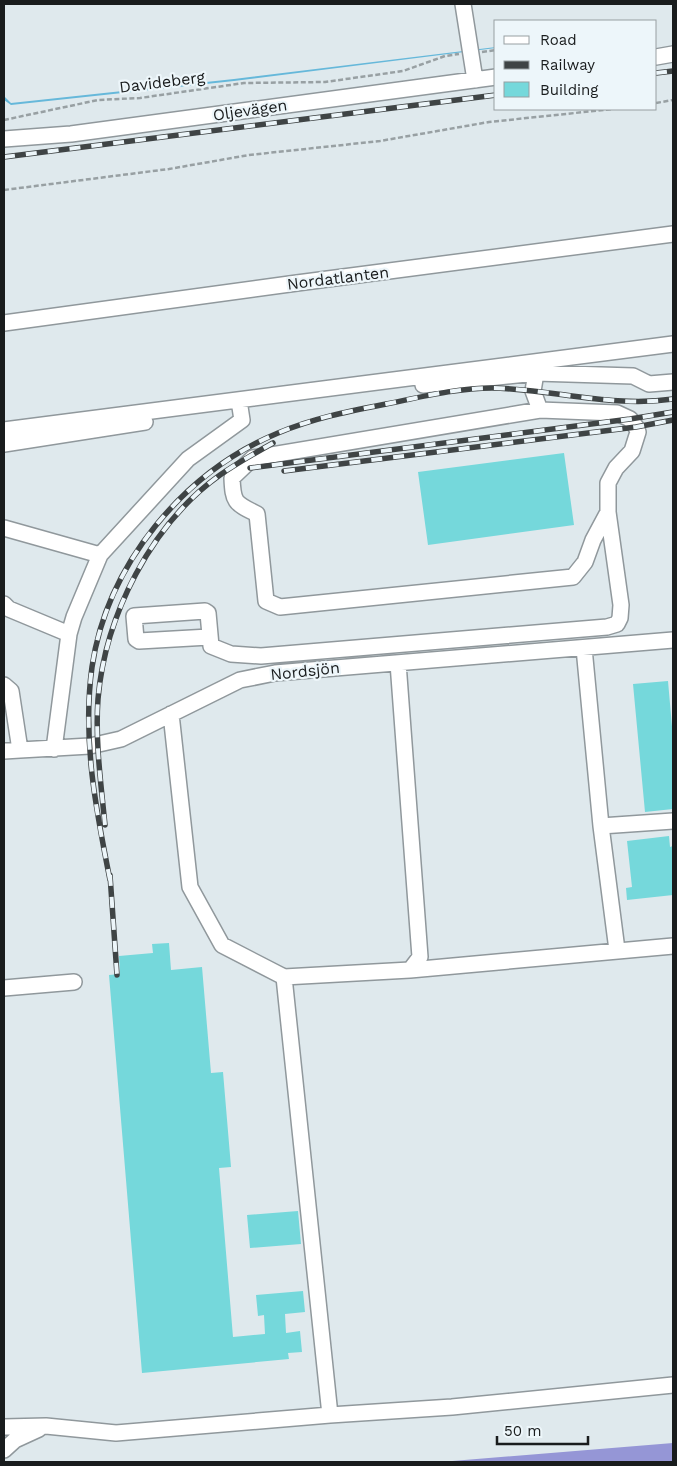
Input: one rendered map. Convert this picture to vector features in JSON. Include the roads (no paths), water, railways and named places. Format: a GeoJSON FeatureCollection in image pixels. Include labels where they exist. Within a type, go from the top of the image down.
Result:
{"type":"FeatureCollection","features":[{"type":"Feature","properties":{"kind":"street"},"geometry":{"type":"LineString","coordinates":[[463,4],[475,80]]}},
{"type":"Feature","properties":{"kind":"street"},"geometry":{"type":"LineString","coordinates":[[657,57],[673,54]]}},
{"type":"Feature","properties":{"kind":"street","name":"Oljevägen"},"geometry":{"type":"LineString","coordinates":[[4,140],[72,134],[494,77]]}},
{"type":"Feature","properties":{"kind":"street","name":"Nordatlanten"},"geometry":{"type":"LineString","coordinates":[[4,323],[673,234]]}},
{"type":"Feature","properties":{"kind":"street"},"geometry":{"type":"LineString","coordinates":[[4,430],[673,344]]}},
{"type":"Feature","properties":{"kind":"street"},"geometry":{"type":"LineString","coordinates":[[536,373],[533,391],[540,410]]}},
{"type":"Feature","properties":{"kind":"street"},"geometry":{"type":"LineString","coordinates":[[4,444],[240,408],[536,373],[633,376],[649,384],[673,382]]}},
{"type":"Feature","properties":{"kind":"street"},"geometry":{"type":"LineString","coordinates":[[54,749],[69,634],[74,617],[100,555],[188,459],[242,420],[240,408]]}},
{"type":"Feature","properties":{"kind":"street"},"geometry":{"type":"LineString","coordinates":[[209,637],[139,641],[135,635],[134,616],[205,611],[208,613],[211,646],[231,654],[261,656],[607,627],[617,624],[620,618],[621,605],[608,512],[608,483],[616,468],[632,450],[637,438],[636,427],[625,416],[617,413],[540,410],[254,458],[232,478],[232,495],[238,504],[257,514],[266,601],[280,607],[574,577],[585,562],[608,512]]}},
{"type":"Feature","properties":{"kind":"street"},"geometry":{"type":"LineString","coordinates":[[4,528],[100,555]]}},
{"type":"Feature","properties":{"kind":"street"},"geometry":{"type":"LineString","coordinates":[[4,604],[9,608],[69,634]]}},
{"type":"Feature","properties":{"kind":"street","name":"Nordsjön"},"geometry":{"type":"LineString","coordinates":[[4,751],[99,745],[121,739],[240,680],[275,673],[673,640]]}},
{"type":"Feature","properties":{"kind":"street"},"geometry":{"type":"LineString","coordinates":[[584,648],[601,826],[617,950]]}},
{"type":"Feature","properties":{"kind":"street"},"geometry":{"type":"LineString","coordinates":[[398,663],[425,962]]}},
{"type":"Feature","properties":{"kind":"street"},"geometry":{"type":"LineString","coordinates":[[4,686],[11,692],[20,750]]}},
{"type":"Feature","properties":{"kind":"street"},"geometry":{"type":"LineString","coordinates":[[171,714],[190,887],[222,945],[284,977],[410,970],[425,962],[673,946]]}},
{"type":"Feature","properties":{"kind":"street"},"geometry":{"type":"LineString","coordinates":[[601,826],[673,821]]}},
{"type":"Feature","properties":{"kind":"street"},"geometry":{"type":"LineString","coordinates":[[284,977],[330,1415]]}},
{"type":"Feature","properties":{"kind":"street"},"geometry":{"type":"LineString","coordinates":[[4,988],[74,982]]}},
{"type":"Feature","properties":{"kind":"street"},"geometry":{"type":"LineString","coordinates":[[4,1427],[46,1426],[116,1433],[452,1407],[673,1385]]}},
{"type":"Feature","properties":{"kind":"street"},"geometry":{"type":"LineString","coordinates":[[4,1450],[15,1440],[46,1426]]}},
{"type":"Feature","properties":{"kind":"railway"},"geometry":{"type":"LineString","coordinates":[[657,73],[673,71]]}},
{"type":"Feature","properties":{"kind":"railway"},"geometry":{"type":"LineString","coordinates":[[4,157],[494,95]]}},
{"type":"Feature","properties":{"kind":"railway"},"geometry":{"type":"LineString","coordinates":[[110,880],[96,801],[90,748],[89,694],[92,667],[100,629],[114,592],[133,558],[155,526],[182,497],[211,472],[244,450],[278,433],[305,423],[345,412],[452,391],[492,388],[537,391],[605,400],[650,401],[673,399]]}},
{"type":"Feature","properties":{"kind":"railway"},"geometry":{"type":"LineString","coordinates":[[250,468],[673,412]]}},
{"type":"Feature","properties":{"kind":"railway"},"geometry":{"type":"LineString","coordinates":[[284,471],[636,427],[673,420]]}},
{"type":"Feature","properties":{"kind":"railway"},"geometry":{"type":"LineString","coordinates":[[105,825],[98,747],[98,699],[102,668],[110,636],[121,605],[136,574],[153,546],[173,519],[195,495],[239,462],[273,443]]}},
{"type":"Feature","properties":{"kind":"railway"},"geometry":{"type":"LineString","coordinates":[[110,875],[117,975]]}}]}
